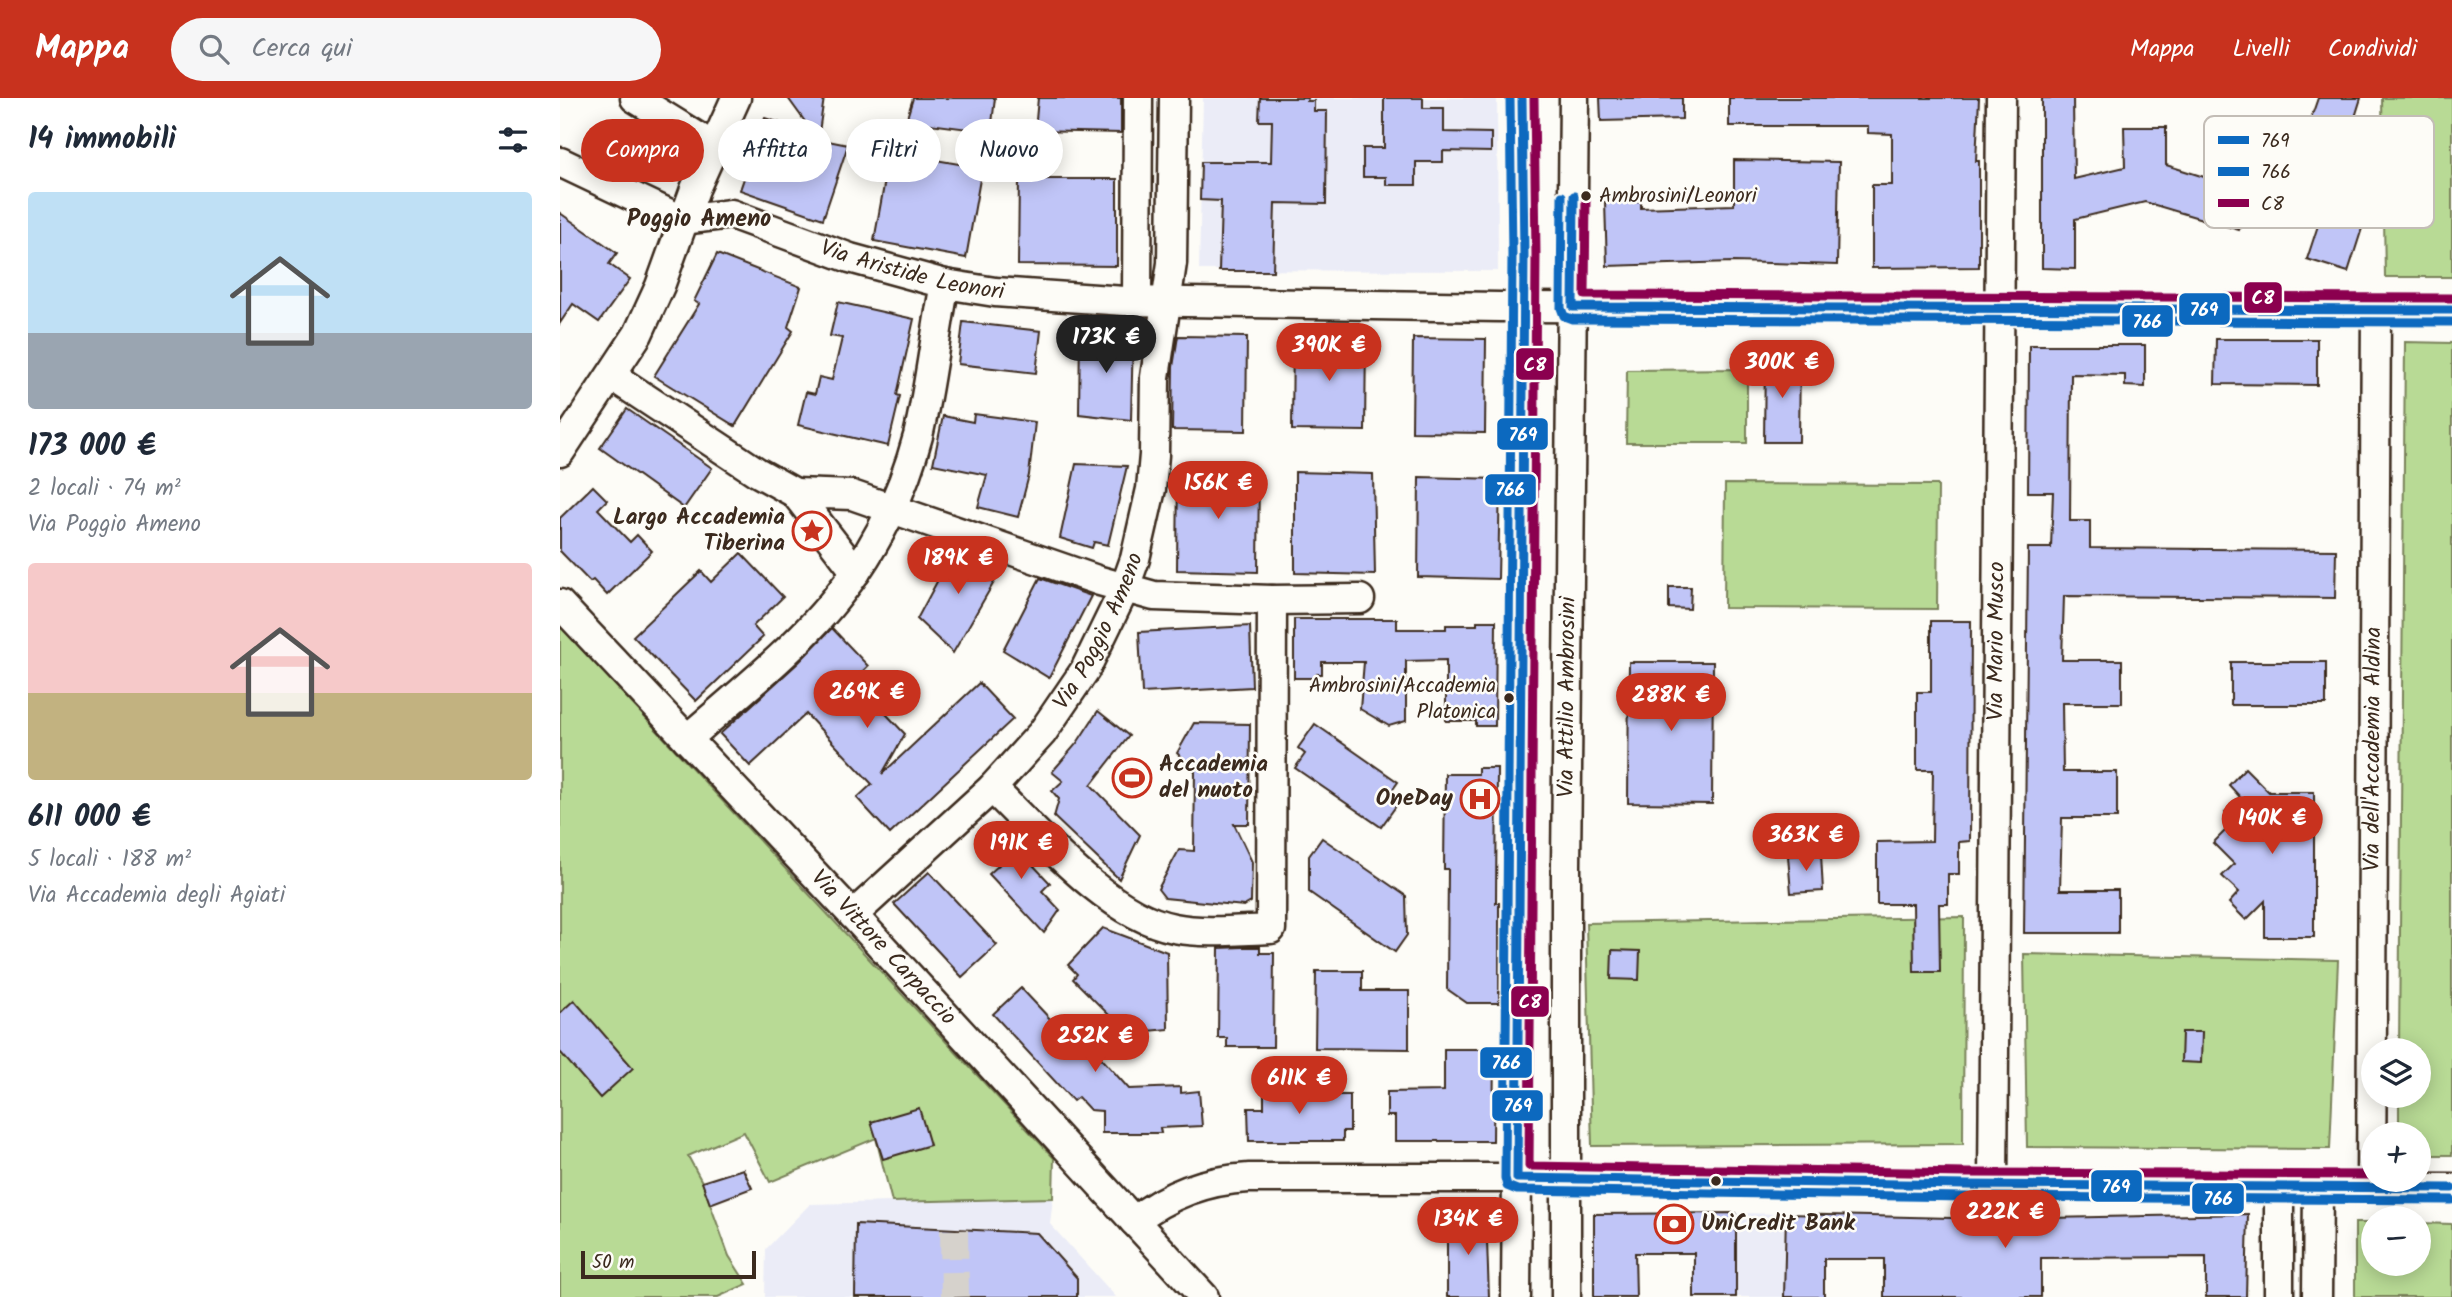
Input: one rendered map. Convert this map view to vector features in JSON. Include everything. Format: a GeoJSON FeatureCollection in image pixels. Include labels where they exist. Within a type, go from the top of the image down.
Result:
{"type":"FeatureCollection","features":[{"type":"Feature","properties":{"kind":"street"},"geometry":{"type":"LineString","coordinates":[[635,98],[714,147]]}},
{"type":"Feature","properties":{"kind":"street"},"geometry":{"type":"LineString","coordinates":[[560,452],[612,376],[649,312],[682,220],[736,98]]}},
{"type":"Feature","properties":{"kind":"street"},"geometry":{"type":"LineString","coordinates":[[1137,301],[1138,98]]}},
{"type":"Feature","properties":{"kind":"street","name":"Via Poggio Ameno"},"geometry":{"type":"LineString","coordinates":[[853,915],[992,788],[1042,733],[1078,681],[1104,636],[1124,590],[1135,559],[1151,489],[1155,377],[1172,264],[1174,98]]}},
{"type":"Feature","properties":{"kind":"street","name":"Via Attilio Ambrosini"},"geometry":{"type":"LineString","coordinates":[[1516,1297],[1522,98]]}},
{"type":"Feature","properties":{"kind":"street","name":"Via Attilio Ambrosini"},"geometry":{"type":"LineString","coordinates":[[1566,1297],[1566,880],[1574,98]]}},
{"type":"Feature","properties":{"kind":"street","name":"Via Mario Musco"},"geometry":{"type":"LineString","coordinates":[[1993,1185],[2001,98]]}},
{"type":"Feature","properties":{"kind":"street"},"geometry":{"type":"LineString","coordinates":[[560,162],[682,220]]}},
{"type":"Feature","properties":{"kind":"street","name":"Via Aristide Leonori"},"geometry":{"type":"LineString","coordinates":[[682,220],[731,214],[850,258],[945,284],[995,292],[1137,301],[1573,307],[2452,310]]}},
{"type":"Feature","properties":{"kind":"street"},"geometry":{"type":"LineString","coordinates":[[1137,262],[1172,264]]}},
{"type":"Feature","properties":{"kind":"street"},"geometry":{"type":"LineString","coordinates":[[687,739],[820,617],[871,549],[893,508],[918,435],[945,284]]}},
{"type":"Feature","properties":{"kind":"street","name":"Via dell'Accademia Aldina"},"geometry":{"type":"LineString","coordinates":[[2371,1122],[2376,309]]}},
{"type":"Feature","properties":{"kind":"street"},"geometry":{"type":"LineString","coordinates":[[612,376],[757,472],[795,493],[856,572]]}},
{"type":"Feature","properties":{"kind":"street"},"geometry":{"type":"LineString","coordinates":[[795,493],[852,495],[1124,590],[1154,596],[1272,600],[1360,599]]}},
{"type":"Feature","properties":{"kind":"street"},"geometry":{"type":"LineString","coordinates":[[992,788],[1101,894],[1138,915],[1170,928],[1194,931],[1270,929],[1272,600]]}},
{"type":"Feature","properties":{"kind":"street","name":"Via Vittore Carpaccio"},"geometry":{"type":"LineString","coordinates":[[560,604],[853,915],[1204,1297]]}},
{"type":"Feature","properties":{"kind":"street"},"geometry":{"type":"LineString","coordinates":[[1134,1221],[1179,1194],[1238,1178],[1517,1178],[2361,1188]]}},
{"type":"Feature","properties":{"kind":"street"},"geometry":{"type":"LineString","coordinates":[[2278,1187],[2279,1297]]}},
{"type":"Feature","properties":{"kind":"street"},"geometry":{"type":"LineString","coordinates":[[2317,1297],[2318,1188]]}},
{"type":"Feature","properties":{"kind":"street"},"geometry":{"type":"LineString","coordinates":[[2431,1188],[2452,1188]]}},
{"type":"Feature","properties":{"kind":"shaded area"},"geometry":{"type":"Polygon","coordinates":[[[1203,98],[1497,98],[1498,271],[1199,270],[1203,98]]]}},
{"type":"Feature","properties":{"kind":"shaded area"},"geometry":{"type":"Polygon","coordinates":[[[1053,1198],[1050,1224],[1116,1297],[765,1297],[766,1249],[810,1204],[1053,1198]]]}},
{"type":"Feature","properties":{"kind":"shaded area"},"geometry":{"type":"Polygon","coordinates":[[[1736,1213],[1786,1214],[1784,1297],[1736,1297],[1736,1213]]]}},
{"type":"Feature","properties":{"kind":"green space"},"geometry":{"type":"Polygon","coordinates":[[[2382,98],[2452,98],[2452,277],[2385,277],[2384,228],[2434,228],[2434,116],[2382,116],[2382,98]]]}},
{"type":"Feature","properties":{"kind":"green space"},"geometry":{"type":"Polygon","coordinates":[[[2405,342],[2452,343],[2452,1155],[2431,1155],[2431,1122],[2399,1122],[2399,1108],[2431,1108],[2431,1038],[2399,1038],[2405,342]]]}},
{"type":"Feature","properties":{"kind":"green space"},"geometry":{"type":"Polygon","coordinates":[[[1747,369],[1747,443],[1626,443],[1627,370],[1747,369]]]}},
{"type":"Feature","properties":{"kind":"green space"},"geometry":{"type":"Polygon","coordinates":[[[1725,484],[1938,485],[1937,609],[1724,608],[1725,484]]]}},
{"type":"Feature","properties":{"kind":"green space"},"geometry":{"type":"Polygon","coordinates":[[[560,626],[1054,1158],[1053,1198],[892,1202],[876,1138],[770,1182],[744,1132],[688,1156],[702,1182],[729,1256],[747,1284],[718,1297],[560,1297],[560,626]]]}},
{"type":"Feature","properties":{"kind":"green space"},"geometry":{"type":"Polygon","coordinates":[[[1964,917],[1963,1144],[1592,1146],[1586,923],[1964,917]]]}},
{"type":"Feature","properties":{"kind":"green space"},"geometry":{"type":"Polygon","coordinates":[[[2024,954],[2338,960],[2330,1149],[2027,1147],[2024,954]]]}},
{"type":"Feature","properties":{"kind":"green space"},"geometry":{"type":"Polygon","coordinates":[[[2355,1223],[2361,1223],[2361,1276],[2431,1276],[2431,1223],[2452,1224],[2452,1297],[2355,1297],[2355,1223]]]}},
{"type":"Feature","properties":{"kind":"building"},"geometry":{"type":"Polygon","coordinates":[[[788,98],[824,98],[821,119],[803,119],[788,98]]]}},
{"type":"Feature","properties":{"kind":"building"},"geometry":{"type":"Polygon","coordinates":[[[913,98],[995,98],[993,119],[955,119],[955,127],[941,126],[941,119],[907,119],[913,98]]]}},
{"type":"Feature","properties":{"kind":"building"},"geometry":{"type":"Polygon","coordinates":[[[1038,98],[1121,98],[1121,133],[1063,132],[1063,119],[1036,119],[1038,98]]]}},
{"type":"Feature","properties":{"kind":"building"},"geometry":{"type":"Polygon","coordinates":[[[1260,98],[1308,98],[1307,101],[1314,101],[1314,111],[1327,111],[1326,204],[1275,203],[1273,271],[1219,271],[1221,201],[1200,200],[1201,162],[1271,162],[1272,121],[1259,121],[1260,98]]]}},
{"type":"Feature","properties":{"kind":"building"},"geometry":{"type":"Polygon","coordinates":[[[1384,98],[1423,98],[1423,108],[1444,108],[1444,132],[1491,133],[1491,152],[1443,151],[1443,162],[1416,162],[1416,185],[1386,185],[1386,177],[1363,177],[1363,148],[1384,148],[1384,98]]]}},
{"type":"Feature","properties":{"kind":"building"},"geometry":{"type":"Polygon","coordinates":[[[1600,98],[1682,98],[1682,119],[1601,121],[1600,98]]]}},
{"type":"Feature","properties":{"kind":"building"},"geometry":{"type":"Polygon","coordinates":[[[1729,98],[1979,98],[1976,161],[1979,161],[1979,267],[1872,268],[1872,185],[1892,185],[1892,134],[1868,133],[1868,126],[1729,126],[1729,98]]]}},
{"type":"Feature","properties":{"kind":"building"},"geometry":{"type":"Polygon","coordinates":[[[2042,98],[2073,98],[2074,179],[2125,167],[2124,127],[2166,127],[2166,165],[2204,177],[2204,220],[2145,202],[2075,219],[2075,269],[2042,268],[2042,98]]]}},
{"type":"Feature","properties":{"kind":"building"},"geometry":{"type":"Polygon","coordinates":[[[2318,98],[2361,98],[2355,116],[2312,116],[2318,98]]]}},
{"type":"Feature","properties":{"kind":"building"},"geometry":{"type":"Polygon","coordinates":[[[832,142],[846,145],[823,219],[740,190],[743,182],[832,182],[832,142]]]}},
{"type":"Feature","properties":{"kind":"building"},"geometry":{"type":"Polygon","coordinates":[[[1734,160],[1839,162],[1837,265],[1733,262],[1607,266],[1605,202],[1641,201],[1641,208],[1734,205],[1734,160]]]}},
{"type":"Feature","properties":{"kind":"building"},"geometry":{"type":"Polygon","coordinates":[[[941,161],[955,163],[955,182],[980,182],[966,258],[874,241],[885,182],[941,182],[941,161]]]}},
{"type":"Feature","properties":{"kind":"building"},"geometry":{"type":"Polygon","coordinates":[[[1117,179],[1117,266],[1018,265],[1019,182],[1117,179]]]}},
{"type":"Feature","properties":{"kind":"building"},"geometry":{"type":"Polygon","coordinates":[[[560,213],[617,253],[609,264],[630,279],[599,322],[573,304],[560,323],[560,213]]]}},
{"type":"Feature","properties":{"kind":"building"},"geometry":{"type":"Polygon","coordinates":[[[2317,228],[2362,228],[2348,272],[2307,259],[2317,228]]]}},
{"type":"Feature","properties":{"kind":"building"},"geometry":{"type":"Polygon","coordinates":[[[717,254],[801,287],[788,327],[793,331],[735,426],[654,376],[699,304],[694,301],[717,254]]]}},
{"type":"Feature","properties":{"kind":"building"},"geometry":{"type":"Polygon","coordinates":[[[838,302],[914,319],[888,446],[798,425],[806,392],[815,394],[819,377],[832,380],[842,338],[830,336],[838,302]]]}},
{"type":"Feature","properties":{"kind":"building"},"geometry":{"type":"Polygon","coordinates":[[[963,322],[1041,331],[1036,373],[958,364],[963,322]]]}},
{"type":"Feature","properties":{"kind":"building"},"geometry":{"type":"Polygon","coordinates":[[[1080,332],[1133,333],[1131,420],[1079,414],[1080,332]]]}},
{"type":"Feature","properties":{"kind":"building"},"geometry":{"type":"Polygon","coordinates":[[[1178,336],[1247,337],[1246,431],[1172,430],[1173,367],[1178,336]]]}},
{"type":"Feature","properties":{"kind":"building"},"geometry":{"type":"Polygon","coordinates":[[[1293,336],[1366,336],[1365,431],[1292,430],[1293,336]]]}},
{"type":"Feature","properties":{"kind":"building"},"geometry":{"type":"Polygon","coordinates":[[[1413,338],[1486,339],[1485,433],[1412,432],[1413,338]]]}},
{"type":"Feature","properties":{"kind":"building"},"geometry":{"type":"Polygon","coordinates":[[[2216,339],[2317,339],[2317,385],[2215,384],[2216,339]]]}},
{"type":"Feature","properties":{"kind":"building"},"geometry":{"type":"Polygon","coordinates":[[[2029,345],[2145,345],[2145,387],[2125,386],[2125,375],[2071,374],[2070,521],[2090,521],[2090,548],[2336,550],[2335,598],[2064,596],[2062,660],[2122,660],[2122,703],[2062,703],[2063,772],[2117,772],[2117,818],[2062,818],[2060,890],[2118,890],[2118,933],[2024,933],[2028,548],[2051,548],[2053,492],[2028,492],[2029,345]]]}},
{"type":"Feature","properties":{"kind":"building"},"geometry":{"type":"Polygon","coordinates":[[[1765,357],[1800,357],[1799,442],[1764,442],[1765,357]]]}},
{"type":"Feature","properties":{"kind":"building"},"geometry":{"type":"Polygon","coordinates":[[[627,409],[712,468],[684,508],[600,448],[627,409]]]}},
{"type":"Feature","properties":{"kind":"building"},"geometry":{"type":"Polygon","coordinates":[[[974,414],[1035,422],[1029,475],[1018,517],[978,507],[987,475],[933,464],[943,416],[973,422],[974,414]]]}},
{"type":"Feature","properties":{"kind":"building"},"geometry":{"type":"Polygon","coordinates":[[[1076,464],[1127,466],[1108,545],[1094,542],[1092,548],[1060,538],[1076,464]]]}},
{"type":"Feature","properties":{"kind":"building"},"geometry":{"type":"Polygon","coordinates":[[[1178,469],[1259,471],[1258,572],[1177,570],[1178,469]]]}},
{"type":"Feature","properties":{"kind":"building"},"geometry":{"type":"Polygon","coordinates":[[[1295,472],[1373,474],[1375,575],[1295,573],[1295,472]]]}},
{"type":"Feature","properties":{"kind":"building"},"geometry":{"type":"Polygon","coordinates":[[[1419,477],[1500,479],[1498,579],[1418,577],[1419,477]]]}},
{"type":"Feature","properties":{"kind":"building"},"geometry":{"type":"Polygon","coordinates":[[[593,486],[607,500],[598,509],[630,542],[637,535],[652,551],[607,595],[593,580],[590,582],[560,551],[560,518],[593,486]]]}},
{"type":"Feature","properties":{"kind":"building"},"geometry":{"type":"Polygon","coordinates":[[[955,548],[1004,565],[953,653],[917,619],[955,548]]]}},
{"type":"Feature","properties":{"kind":"building"},"geometry":{"type":"Polygon","coordinates":[[[741,553],[783,597],[753,626],[763,637],[696,701],[633,636],[701,571],[711,582],[741,553]]]}},
{"type":"Feature","properties":{"kind":"building"},"geometry":{"type":"Polygon","coordinates":[[[1040,578],[1091,596],[1049,678],[1003,650],[1040,578]]]}},
{"type":"Feature","properties":{"kind":"building"},"geometry":{"type":"Polygon","coordinates":[[[1669,587],[1691,587],[1690,609],[1669,608],[1669,587]]]}},
{"type":"Feature","properties":{"kind":"building"},"geometry":{"type":"Polygon","coordinates":[[[1294,619],[1397,619],[1397,629],[1446,629],[1446,625],[1477,625],[1477,621],[1496,621],[1495,726],[1476,726],[1476,721],[1446,721],[1446,660],[1406,661],[1406,721],[1389,726],[1360,709],[1364,662],[1322,662],[1322,674],[1317,674],[1317,678],[1294,678],[1294,619]]]}},
{"type":"Feature","properties":{"kind":"building"},"geometry":{"type":"Polygon","coordinates":[[[1931,621],[1971,621],[1970,841],[1959,842],[1959,874],[1948,874],[1948,904],[1939,904],[1940,972],[1914,972],[1913,904],[1877,904],[1877,842],[1932,841],[1933,770],[1917,770],[1917,692],[1931,692],[1931,621]]]}},
{"type":"Feature","properties":{"kind":"building"},"geometry":{"type":"Polygon","coordinates":[[[1250,626],[1252,687],[1142,693],[1139,632],[1250,626]]]}},
{"type":"Feature","properties":{"kind":"building"},"geometry":{"type":"Polygon","coordinates":[[[832,628],[868,666],[854,680],[905,734],[882,774],[979,683],[1013,719],[890,834],[857,798],[872,784],[806,714],[750,766],[720,734],[832,628]]]}},
{"type":"Feature","properties":{"kind":"building"},"geometry":{"type":"Polygon","coordinates":[[[1629,662],[1713,662],[1712,804],[1628,803],[1629,662]]]}},
{"type":"Feature","properties":{"kind":"building"},"geometry":{"type":"Polygon","coordinates":[[[2231,662],[2326,662],[2326,705],[2231,705],[2231,662]]]}},
{"type":"Feature","properties":{"kind":"building"},"geometry":{"type":"Polygon","coordinates":[[[1098,711],[1129,736],[1091,785],[1140,835],[1119,879],[1054,817],[1059,799],[1052,791],[1063,781],[1052,772],[1077,743],[1098,711]]]}},
{"type":"Feature","properties":{"kind":"building"},"geometry":{"type":"Polygon","coordinates":[[[1194,723],[1250,724],[1249,824],[1234,824],[1252,862],[1251,902],[1244,906],[1165,898],[1158,889],[1179,850],[1194,851],[1195,771],[1177,753],[1194,723]]]}},
{"type":"Feature","properties":{"kind":"building"},"geometry":{"type":"Polygon","coordinates":[[[1315,724],[1398,782],[1391,792],[1401,799],[1381,827],[1295,768],[1305,754],[1298,748],[1315,724]]]}},
{"type":"Feature","properties":{"kind":"building"},"geometry":{"type":"Polygon","coordinates":[[[1478,768],[1497,768],[1496,903],[1499,903],[1499,1003],[1467,1003],[1447,989],[1448,869],[1444,869],[1445,774],[1478,774],[1478,768]]]}},
{"type":"Feature","properties":{"kind":"building"},"geometry":{"type":"Polygon","coordinates":[[[2245,768],[2269,792],[2314,792],[2314,937],[2265,937],[2265,901],[2246,920],[2229,903],[2239,892],[2222,876],[2234,864],[2213,843],[2234,822],[2225,812],[2240,797],[2229,785],[2245,768]]]}},
{"type":"Feature","properties":{"kind":"building"},"geometry":{"type":"Polygon","coordinates":[[[1000,830],[1050,883],[1042,891],[1060,910],[1044,933],[989,874],[999,865],[982,846],[1000,830]]]}},
{"type":"Feature","properties":{"kind":"building"},"geometry":{"type":"Polygon","coordinates":[[[1322,838],[1406,896],[1407,935],[1395,952],[1309,892],[1309,856],[1322,838]]]}},
{"type":"Feature","properties":{"kind":"building"},"geometry":{"type":"Polygon","coordinates":[[[1821,854],[1823,891],[1791,893],[1788,856],[1821,854]]]}},
{"type":"Feature","properties":{"kind":"building"},"geometry":{"type":"Polygon","coordinates":[[[929,872],[997,945],[962,977],[894,904],[929,872]]]}},
{"type":"Feature","properties":{"kind":"building"},"geometry":{"type":"Polygon","coordinates":[[[1103,928],[1167,952],[1168,1029],[1127,1033],[1073,979],[1077,974],[1068,965],[1103,928]]]}},
{"type":"Feature","properties":{"kind":"building"},"geometry":{"type":"Polygon","coordinates":[[[1260,947],[1260,953],[1274,953],[1273,1047],[1227,1047],[1227,1038],[1218,1038],[1219,948],[1260,947]]]}},
{"type":"Feature","properties":{"kind":"building"},"geometry":{"type":"Polygon","coordinates":[[[1612,950],[1640,951],[1639,980],[1611,979],[1612,950]]]}},
{"type":"Feature","properties":{"kind":"building"},"geometry":{"type":"Polygon","coordinates":[[[1316,971],[1362,971],[1362,991],[1409,991],[1409,1049],[1315,1048],[1316,971]]]}},
{"type":"Feature","properties":{"kind":"building"},"geometry":{"type":"Polygon","coordinates":[[[1021,988],[1053,1022],[1062,1014],[1129,1089],[1181,1087],[1181,1093],[1199,1091],[1202,1126],[1160,1128],[1161,1133],[1102,1133],[1102,1111],[1090,1110],[1078,1097],[1073,1101],[993,1014],[1021,988]]]}},
{"type":"Feature","properties":{"kind":"building"},"geometry":{"type":"Polygon","coordinates":[[[574,1000],[633,1068],[600,1098],[560,1052],[560,1013],[574,1000]]]}},
{"type":"Feature","properties":{"kind":"building"},"geometry":{"type":"Polygon","coordinates":[[[2182,1032],[2202,1032],[2201,1063],[2181,1062],[2182,1032]]]}},
{"type":"Feature","properties":{"kind":"building"},"geometry":{"type":"Polygon","coordinates":[[[1444,1049],[1494,1049],[1493,1141],[1395,1141],[1395,1116],[1387,1116],[1387,1092],[1444,1091],[1444,1049]]]}},
{"type":"Feature","properties":{"kind":"building"},"geometry":{"type":"Polygon","coordinates":[[[1264,1086],[1306,1086],[1306,1095],[1350,1095],[1350,1131],[1343,1131],[1343,1141],[1249,1141],[1248,1108],[1264,1108],[1264,1086]]]}},
{"type":"Feature","properties":{"kind":"building"},"geometry":{"type":"Polygon","coordinates":[[[919,1108],[930,1145],[883,1159],[871,1122],[919,1108]]]}},
{"type":"Feature","properties":{"kind":"building"},"geometry":{"type":"Polygon","coordinates":[[[743,1169],[752,1188],[710,1204],[702,1182],[743,1169]]]}},
{"type":"Feature","properties":{"kind":"building"},"geometry":{"type":"Polygon","coordinates":[[[1486,1213],[1489,1297],[1447,1297],[1447,1219],[1486,1213]]]}},
{"type":"Feature","properties":{"kind":"building"},"geometry":{"type":"Polygon","coordinates":[[[1736,1213],[1736,1297],[1694,1297],[1694,1253],[1635,1253],[1636,1297],[1594,1297],[1594,1214],[1736,1213]]]}},
{"type":"Feature","properties":{"kind":"building"},"geometry":{"type":"Polygon","coordinates":[[[1786,1214],[1993,1219],[2248,1214],[2246,1297],[2206,1297],[2206,1257],[2041,1258],[2041,1297],[1884,1297],[1884,1259],[1824,1259],[1824,1297],[1784,1297],[1786,1214]]]}},
{"type":"Feature","properties":{"kind":"building"},"geometry":{"type":"Polygon","coordinates":[[[856,1224],[1037,1233],[1077,1278],[1077,1297],[855,1297],[856,1224]]]}},
{"type":"Feature","properties":{"kind":"tunnel"},"geometry":{"type":"LineString","coordinates":[[954,1230],[955,1297]]}},
{"type":"Feature","properties":{"kind":"transit line","name":"766"},"geometry":{"type":"LineString","coordinates":[[1510,98],[1512,255],[1507,1186],[1517,1190],[1967,1197],[2452,1200]]}},
{"type":"Feature","properties":{"kind":"transit line","name":"769"},"geometry":{"type":"LineString","coordinates":[[1522,98],[1524,255],[1517,1178],[1967,1185],[2452,1188]]}},
{"type":"Feature","properties":{"kind":"transit line","name":"C8"},"geometry":{"type":"LineString","coordinates":[[1534,98],[1536,255],[1529,1166],[1967,1173],[2361,1175]]}},
{"type":"Feature","properties":{"kind":"transit line","name":"766"},"geometry":{"type":"LineString","coordinates":[[1562,196],[1561,308],[1564,316],[1572,319],[2452,322]]}},
{"type":"Feature","properties":{"kind":"transit line","name":"769"},"geometry":{"type":"LineString","coordinates":[[1574,196],[1573,307],[2452,310]]}},
{"type":"Feature","properties":{"kind":"transit line","name":"C8"},"geometry":{"type":"LineString","coordinates":[[1586,196],[1585,295],[2452,298]]}},
{"type":"Feature","properties":{"kind":"place","name":"Ambrosini/Leonori"},"geometry":{"type":"Point","coordinates":[1586,196]}},
{"type":"Feature","properties":{"kind":"place","name":"Largo Accademia Tiberina"},"geometry":{"type":"Point","coordinates":[812,531]}},
{"type":"Feature","properties":{"kind":"place","name":"Ambrosini/Accademia Platonica"},"geometry":{"type":"Point","coordinates":[1509,698]}},
{"type":"Feature","properties":{"kind":"place","name":"Accademia del nuoto"},"geometry":{"type":"Point","coordinates":[1132,778]}},
{"type":"Feature","properties":{"kind":"place","name":"OneDay"},"geometry":{"type":"Point","coordinates":[1480,799]}},
{"type":"Feature","properties":{"kind":"place","name":"UniCredit Bank"},"geometry":{"type":"Point","coordinates":[1674,1224]}},
{"type":"Feature","properties":{"kind":"district","name":"Poggio Ameno"},"geometry":{"type":"Point","coordinates":[699,219]}}]}
